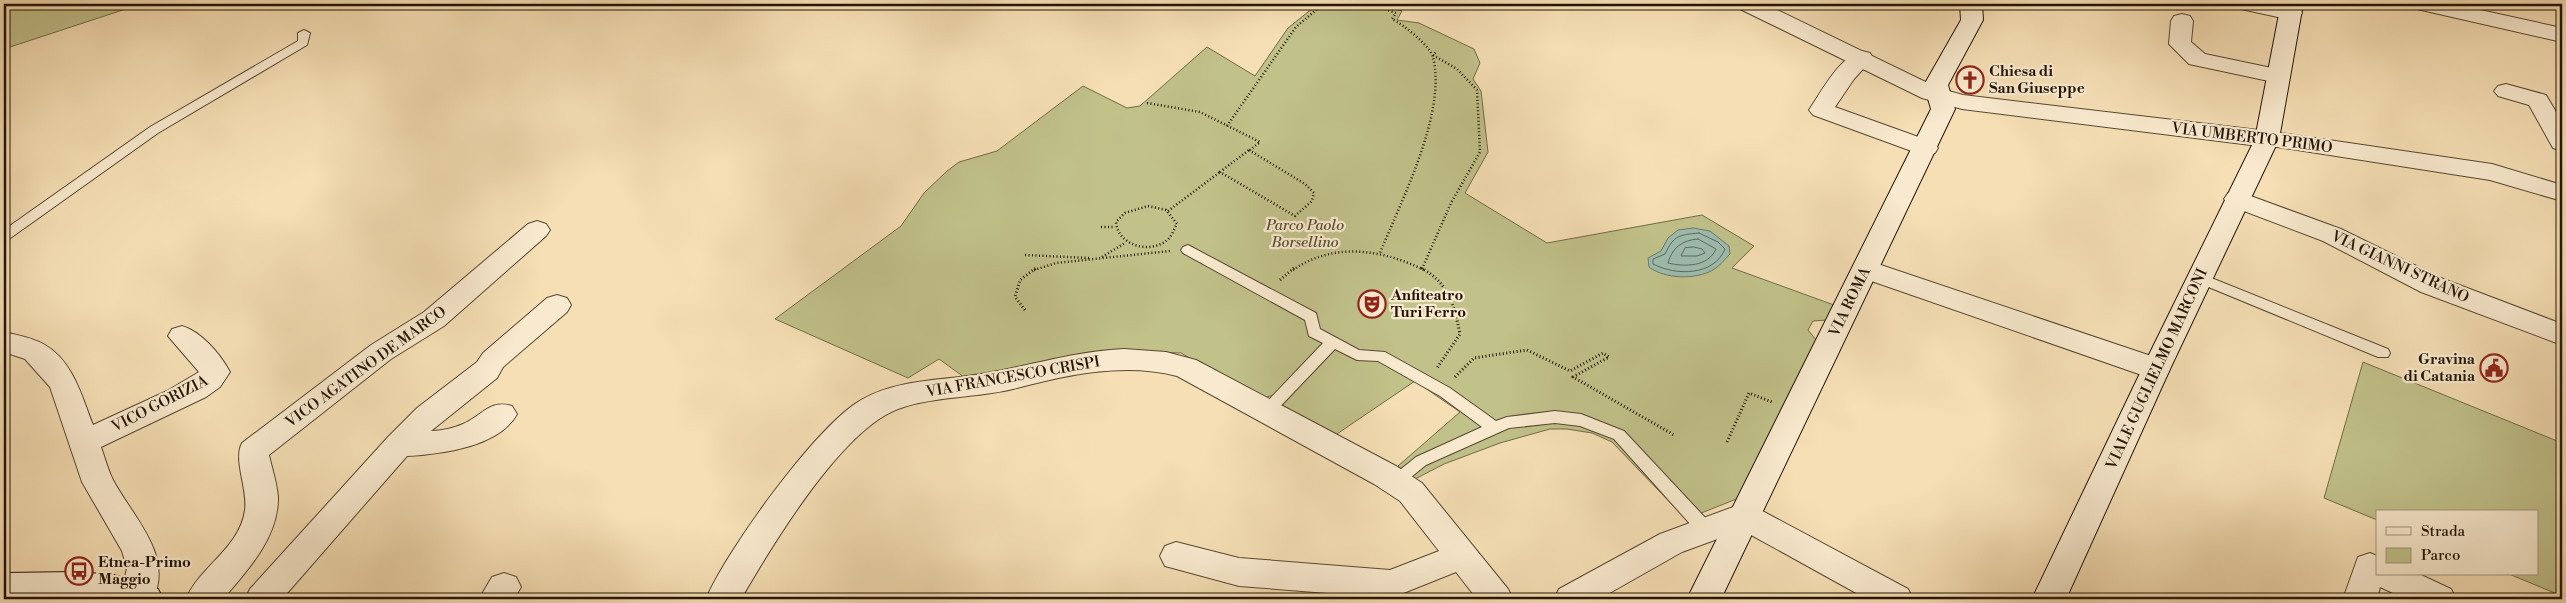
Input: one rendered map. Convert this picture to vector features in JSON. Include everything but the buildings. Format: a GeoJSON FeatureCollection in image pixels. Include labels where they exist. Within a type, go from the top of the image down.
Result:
{"type":"FeatureCollection","features":[{"type":"Feature","properties":{"kind":"street","name":"VIA UMBERTO PRIMO"},"geometry":{"type":"LineString","coordinates":[[1749,4],[1930,93],[1962,102],[2267,139],[2492,172],[2562,193]]}},
{"type":"Feature","properties":{"kind":"street","name":"VIA ROMA"},"geometry":{"type":"LineString","coordinates":[[1744,516],[1926,148],[1943,109],[1936,85],[1972,20],[1971,4]]}},
{"type":"Feature","properties":{"kind":"street"},"geometry":{"type":"LineString","coordinates":[[2249,4],[2292,8]]}},
{"type":"Feature","properties":{"kind":"street"},"geometry":{"type":"LineString","coordinates":[[2425,4],[2562,35]]}},
{"type":"Feature","properties":{"kind":"street","name":"VIALE GUGLIELMO MARCONI"},"geometry":{"type":"LineString","coordinates":[[2049,599],[2199,278],[2267,139],[2292,8]]}},
{"type":"Feature","properties":{"kind":"street"},"geometry":{"type":"LineString","coordinates":[[2182,22],[2180,44],[2197,59],[2278,76]]}},
{"type":"Feature","properties":{"kind":"street"},"geometry":{"type":"LineString","coordinates":[[1862,58],[1846,74],[1814,118],[1926,148]]}},
{"type":"Feature","properties":{"kind":"street"},"geometry":{"type":"LineString","coordinates":[[2506,91],[2538,100],[2562,143]]}},
{"type":"Feature","properties":{"kind":"street","name":"VIA GIANNI STRANO"},"geometry":{"type":"LineString","coordinates":[[2237,199],[2332,235],[2431,285],[2562,335]]}},
{"type":"Feature","properties":{"kind":"street","name":"VICO AGATINO DE MARCO"},"geometry":{"type":"LineString","coordinates":[[204,599],[245,548],[259,524],[262,497],[253,451],[381,352],[434,319],[537,230]]}},
{"type":"Feature","properties":{"kind":"street"},"geometry":{"type":"LineString","coordinates":[[1866,269],[2156,369]]}},
{"type":"Feature","properties":{"kind":"street"},"geometry":{"type":"LineString","coordinates":[[262,599],[399,445],[428,416],[487,370],[493,360],[557,305]]}},
{"type":"Feature","properties":{"kind":"street","name":"VICO GORIZIA"},"geometry":{"type":"LineString","coordinates":[[84,442],[186,394],[214,377],[216,372],[210,363],[182,336]]}},
{"type":"Feature","properties":{"kind":"street"},"geometry":{"type":"LineString","coordinates":[[4,342],[35,352],[49,365],[63,384],[98,482],[138,549],[143,568],[142,597],[98,588],[4,586]]}},
{"type":"Feature","properties":{"kind":"street","name":"VIA FRANCESCO CRISPI"},"geometry":{"type":"LineString","coordinates":[[723,599],[772,517],[802,476],[861,416],[880,404],[923,392],[982,385],[1061,366],[1111,360],[1171,363],[1186,368],[1395,482],[1410,492],[1496,599]]}},
{"type":"Feature","properties":{"kind":"street"},"geometry":{"type":"LineString","coordinates":[[399,445],[435,443],[471,434],[502,414]]}},
{"type":"Feature","properties":{"kind":"street"},"geometry":{"type":"LineString","coordinates":[[1704,599],[1717,540],[1744,516],[1896,599]]}},
{"type":"Feature","properties":{"kind":"street"},"geometry":{"type":"LineString","coordinates":[[1571,599],[1671,543],[1717,540]]}},
{"type":"Feature","properties":{"kind":"street"},"geometry":{"type":"LineString","coordinates":[[1176,556],[1240,572],[1391,584],[1461,556]]}},
{"type":"Feature","properties":{"kind":"street"},"geometry":{"type":"LineString","coordinates":[[2360,599],[2370,567],[2376,570]]}},
{"type":"Feature","properties":{"kind":"street"},"geometry":{"type":"LineString","coordinates":[[2389,576],[2439,599]]}},
{"type":"Feature","properties":{"kind":"lane"},"geometry":{"type":"LineString","coordinates":[[4,236],[154,130],[303,43],[304,33]]}},
{"type":"Feature","properties":{"kind":"lane"},"geometry":{"type":"LineString","coordinates":[[1188,250],[1311,317],[1314,332],[1357,355],[1380,356],[1442,390],[1494,428]]}},
{"type":"Feature","properties":{"kind":"lane"},"geometry":{"type":"LineString","coordinates":[[2199,278],[2383,353]]}},
{"type":"Feature","properties":{"kind":"lane"},"geometry":{"type":"LineString","coordinates":[[1267,411],[1334,342]]}},
{"type":"Feature","properties":{"kind":"lane"},"geometry":{"type":"LineString","coordinates":[[1395,482],[1421,462],[1506,423],[1555,417],[1581,420],[1619,435],[1717,540]]}},
{"type":"Feature","properties":{"kind":"path"},"geometry":{"type":"LineString","coordinates":[[1227,126],[1296,27],[1323,4]]}},
{"type":"Feature","properties":{"kind":"path"},"geometry":{"type":"LineString","coordinates":[[1372,4],[1396,13],[1392,19],[1412,30],[1419,41],[1433,55],[1457,69],[1477,90],[1480,152],[1451,203],[1422,269]]}},
{"type":"Feature","properties":{"kind":"path"},"geometry":{"type":"LineString","coordinates":[[1380,253],[1426,138],[1435,89],[1433,55],[1437,51]]}},
{"type":"Feature","properties":{"kind":"path"},"geometry":{"type":"LineString","coordinates":[[1147,104],[1200,112],[1260,142],[1168,211]]}},
{"type":"Feature","properties":{"kind":"path"},"geometry":{"type":"LineString","coordinates":[[1220,172],[1295,216],[1312,201],[1314,193],[1305,184],[1249,150]]}},
{"type":"Feature","properties":{"kind":"path"},"geometry":{"type":"LineString","coordinates":[[1148,206],[1168,211],[1172,214],[1177,224],[1174,234],[1165,242],[1152,247],[1136,247],[1125,243],[1118,238],[1115,227],[1122,214],[1134,208],[1148,206]]}},
{"type":"Feature","properties":{"kind":"path"},"geometry":{"type":"LineString","coordinates":[[1101,227],[1115,227]]}},
{"type":"Feature","properties":{"kind":"path"},"geometry":{"type":"LineString","coordinates":[[1024,255],[1100,259],[1125,243]]}},
{"type":"Feature","properties":{"kind":"path"},"geometry":{"type":"LineString","coordinates":[[1024,310],[1015,297],[1020,280],[1038,267],[1056,263],[1188,250]]}},
{"type":"Feature","properties":{"kind":"path"},"geometry":{"type":"LineString","coordinates":[[1267,293],[1286,274],[1309,260],[1343,250],[1366,250],[1394,256],[1422,269],[1442,281],[1451,300],[1460,334],[1444,360],[1425,381]]}},
{"type":"Feature","properties":{"kind":"path"},"geometry":{"type":"LineString","coordinates":[[1442,390],[1474,358],[1526,350],[1570,371],[1603,353],[1609,356],[1573,377],[1674,435]]}},
{"type":"Feature","properties":{"kind":"path"},"geometry":{"type":"LineString","coordinates":[[1727,442],[1749,393],[1764,398]]}},
{"type":"Feature","properties":{"kind":"green space"},"geometry":{"type":"Polygon","coordinates":[[[4,4],[141,4],[4,49],[4,4]]]}},
{"type":"Feature","properties":{"kind":"green space","name":"Parco Paolo Borsellino"},"geometry":{"type":"Polygon","coordinates":[[[1318,4],[1382,4],[1402,11],[1397,20],[1419,23],[1474,49],[1480,63],[1473,79],[1481,91],[1488,152],[1465,193],[1547,243],[1702,215],[1754,246],[1732,268],[1834,305],[1827,320],[1813,321],[1808,330],[1817,341],[1739,498],[1686,519],[1612,442],[1592,433],[1567,429],[1550,429],[1500,443],[1444,464],[1415,479],[1398,466],[1460,412],[1415,381],[1331,438],[1321,427],[1310,420],[1306,423],[1283,411],[1283,401],[1273,395],[1261,399],[1181,353],[1155,352],[968,380],[939,359],[908,378],[775,319],[901,226],[924,193],[947,171],[959,162],[997,151],[1083,86],[1127,108],[1140,106],[1207,47],[1255,76],[1288,28],[1318,4]]]}},
{"type":"Feature","properties":{"kind":"green space"},"geometry":{"type":"Polygon","coordinates":[[[2363,362],[2562,443],[2562,596],[2514,576],[2538,576],[2538,510],[2376,510],[2376,520],[2324,498],[2363,362]]]}},
{"type":"Feature","properties":{"kind":"water"},"geometry":{"type":"Polygon","coordinates":[[[1693,228],[1710,231],[1729,246],[1730,254],[1718,267],[1706,273],[1680,277],[1663,274],[1649,267],[1648,258],[1661,251],[1668,238],[1678,230],[1693,228]]]}},
{"type":"Feature","properties":{"kind":"place","name":"Chiesa di San Giuseppe"},"geometry":{"type":"Point","coordinates":[1970,80]}},
{"type":"Feature","properties":{"kind":"place","name":"Anfiteatro Turi Ferro"},"geometry":{"type":"Point","coordinates":[1372,304]}},
{"type":"Feature","properties":{"kind":"place","name":"Gravina di Catania"},"geometry":{"type":"Point","coordinates":[2494,368]}},
{"type":"Feature","properties":{"kind":"place","name":"Etnea-Primo Maggio"},"geometry":{"type":"Point","coordinates":[79,571]}}]}
